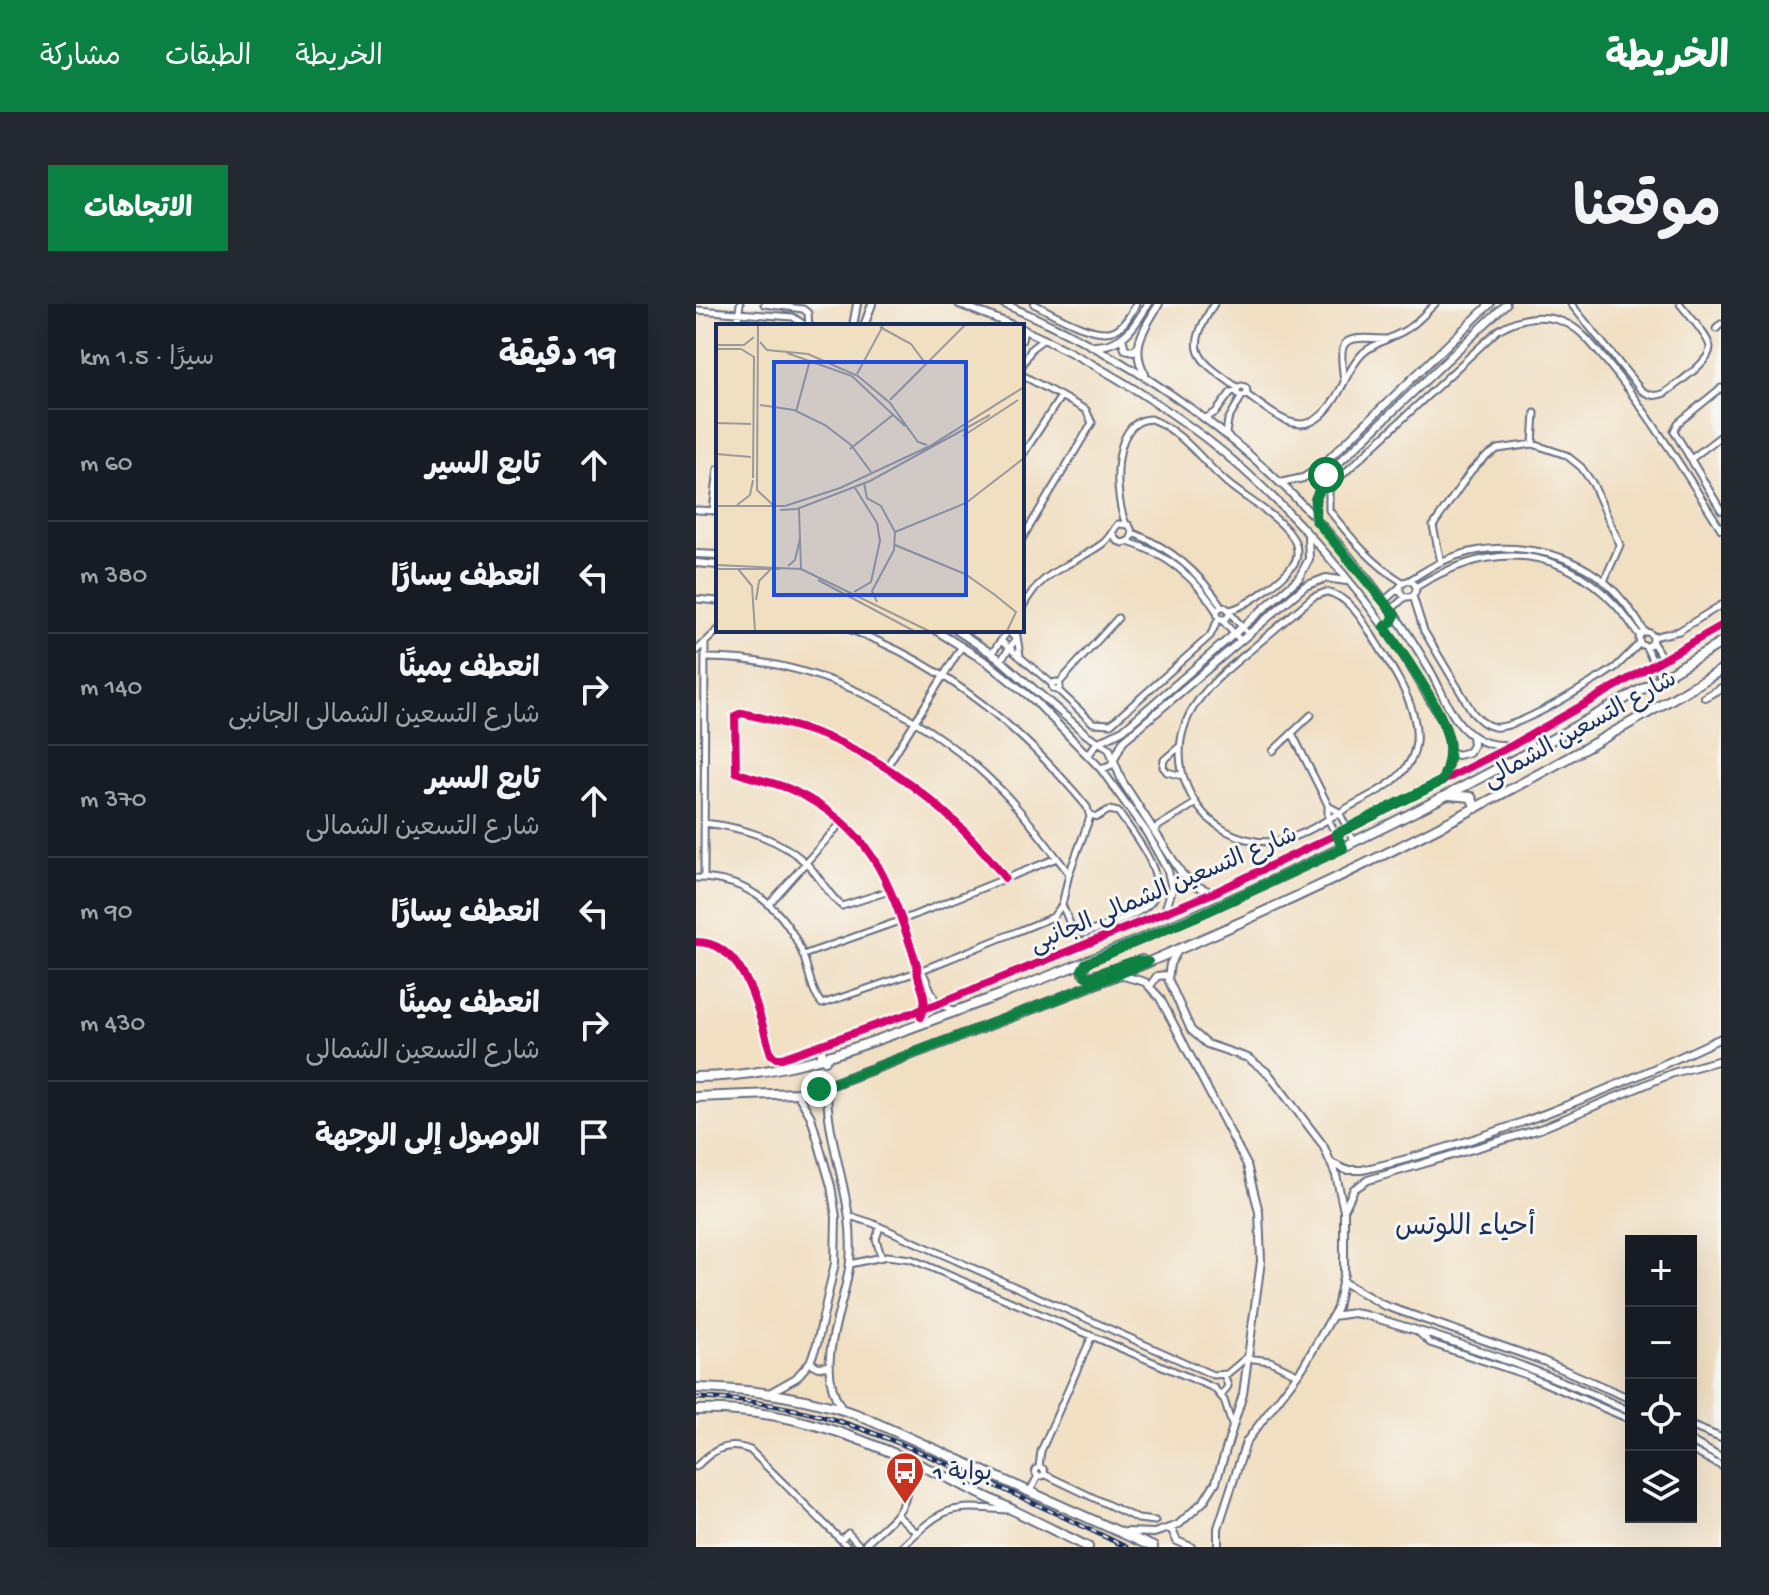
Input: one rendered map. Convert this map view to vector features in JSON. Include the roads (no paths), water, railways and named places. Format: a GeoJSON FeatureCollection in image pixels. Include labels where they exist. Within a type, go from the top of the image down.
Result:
{"type":"FeatureCollection","features":[{"type":"Feature","properties":{"kind":"main road","name":"شارع التسعين الشمالى"},"geometry":{"type":"LineString","coordinates":[[696,1074],[715,1077],[754,1075],[825,1060],[1086,963],[1343,848],[1533,750],[1721,643]]}},
{"type":"Feature","properties":{"kind":"main road","name":"شارع التسعين الشمالى"},"geometry":{"type":"LineString","coordinates":[[696,1097],[797,1093],[827,1086],[1180,949],[1476,808],[1579,753],[1721,670]]}},
{"type":"Feature","properties":{"kind":"main road"},"geometry":{"type":"LineString","coordinates":[[1526,738],[1533,750]]}},
{"type":"Feature","properties":{"kind":"main road"},"geometry":{"type":"LineString","coordinates":[[1445,795],[1471,797],[1476,808]]}},
{"type":"Feature","properties":{"kind":"main road"},"geometry":{"type":"LineString","coordinates":[[1086,963],[1083,973],[1090,977],[1135,961],[1148,962]]}},
{"type":"Feature","properties":{"kind":"main road"},"geometry":{"type":"LineString","coordinates":[[819,1046],[825,1060]]}},
{"type":"Feature","properties":{"kind":"main road"},"geometry":{"type":"LineString","coordinates":[[696,1388],[771,1392],[842,1409],[1153,1547]]}},
{"type":"Feature","properties":{"kind":"main road"},"geometry":{"type":"LineString","coordinates":[[696,1410],[745,1411],[798,1419],[846,1433],[895,1453],[1088,1547]]}},
{"type":"Feature","properties":{"kind":"street"},"geometry":{"type":"LineString","coordinates":[[764,304],[803,309],[808,313],[808,324]]}},
{"type":"Feature","properties":{"kind":"street"},"geometry":{"type":"LineString","coordinates":[[853,324],[857,304]]}},
{"type":"Feature","properties":{"kind":"street"},"geometry":{"type":"LineString","coordinates":[[865,324],[872,304]]}},
{"type":"Feature","properties":{"kind":"street"},"geometry":{"type":"LineString","coordinates":[[959,304],[1010,324]]}},
{"type":"Feature","properties":{"kind":"street"},"geometry":{"type":"LineString","coordinates":[[1004,304],[1093,346],[1147,377],[1228,435],[1316,520],[1384,601],[1428,666],[1459,722],[1472,736],[1499,746],[1513,745]]}},
{"type":"Feature","properties":{"kind":"street"},"geometry":{"type":"LineString","coordinates":[[1034,304],[1100,334],[1115,331],[1136,304]]}},
{"type":"Feature","properties":{"kind":"street"},"geometry":{"type":"LineString","coordinates":[[1093,346],[1108,345],[1122,338],[1135,325],[1148,304]]}},
{"type":"Feature","properties":{"kind":"street"},"geometry":{"type":"LineString","coordinates":[[1147,377],[1139,363],[1137,348],[1159,304]]}},
{"type":"Feature","properties":{"kind":"street"},"geometry":{"type":"LineString","coordinates":[[1214,304],[1199,329],[1198,351],[1210,368],[1282,422],[1301,425],[1317,418],[1336,397],[1363,353],[1409,328],[1433,304]]}},
{"type":"Feature","properties":{"kind":"street"},"geometry":{"type":"LineString","coordinates":[[1280,483],[1314,473],[1490,304]]}},
{"type":"Feature","properties":{"kind":"street"},"geometry":{"type":"LineString","coordinates":[[1571,304],[1641,390],[1657,396],[1665,393],[1708,357],[1710,347],[1707,339],[1680,304]]}},
{"type":"Feature","properties":{"kind":"street"},"geometry":{"type":"LineString","coordinates":[[1316,520],[1315,500],[1322,481],[1502,305]]}},
{"type":"Feature","properties":{"kind":"street"},"geometry":{"type":"LineString","coordinates":[[696,310],[739,307],[793,317],[805,324]]}},
{"type":"Feature","properties":{"kind":"street"},"geometry":{"type":"LineString","coordinates":[[793,317],[794,308]]}},
{"type":"Feature","properties":{"kind":"street"},"geometry":{"type":"LineString","coordinates":[[1024,327],[1031,315]]}},
{"type":"Feature","properties":{"kind":"street"},"geometry":{"type":"LineString","coordinates":[[1416,587],[1404,583],[1375,563],[1354,541],[1329,510],[1329,491],[1346,471],[1498,330],[1525,318],[1554,319],[1569,324],[1584,336],[1653,424],[1721,529]]}},
{"type":"Feature","properties":{"kind":"street"},"geometry":{"type":"LineString","coordinates":[[1024,329],[1115,375],[1221,451],[1290,515],[1366,602],[1416,674],[1446,730],[1450,751],[1442,781]]}},
{"type":"Feature","properties":{"kind":"street"},"geometry":{"type":"LineString","coordinates":[[1122,338],[1127,350],[1137,348]]}},
{"type":"Feature","properties":{"kind":"street"},"geometry":{"type":"LineString","coordinates":[[1344,383],[1340,355],[1344,344],[1353,338],[1387,339]]}},
{"type":"Feature","properties":{"kind":"street"},"geometry":{"type":"LineString","coordinates":[[1024,362],[1032,348],[1044,339]]}},
{"type":"Feature","properties":{"kind":"street"},"geometry":{"type":"LineString","coordinates":[[1024,376],[1086,410],[1092,423],[1024,536]]}},
{"type":"Feature","properties":{"kind":"street"},"geometry":{"type":"LineString","coordinates":[[1721,388],[1675,427],[1676,435],[1721,510]]}},
{"type":"Feature","properties":{"kind":"street"},"geometry":{"type":"LineString","coordinates":[[1195,431],[1203,427],[1206,418],[1216,412],[1231,392],[1241,392]]}},
{"type":"Feature","properties":{"kind":"street"},"geometry":{"type":"LineString","coordinates":[[1221,451],[1228,435],[1228,420],[1241,392]]}},
{"type":"Feature","properties":{"kind":"street"},"geometry":{"type":"LineString","coordinates":[[1024,453],[1061,396]]}},
{"type":"Feature","properties":{"kind":"street"},"geometry":{"type":"LineString","coordinates":[[1533,444],[1535,413]]}},
{"type":"Feature","properties":{"kind":"street"},"geometry":{"type":"LineString","coordinates":[[1001,641],[1057,686],[1093,723],[1111,724],[1210,636],[1223,613],[1249,603],[1296,560],[1294,540],[1267,512],[1240,494],[1182,440],[1156,420],[1146,418],[1133,427],[1119,453],[1121,510],[1126,524],[1133,533],[1181,560],[1205,583],[1223,613],[1234,634],[1241,641]]}},
{"type":"Feature","properties":{"kind":"street"},"geometry":{"type":"LineString","coordinates":[[1691,459],[1721,436]]}},
{"type":"Feature","properties":{"kind":"street"},"geometry":{"type":"LineString","coordinates":[[1441,562],[1433,526],[1471,471],[1498,449],[1533,444],[1566,455],[1581,467],[1593,484],[1620,545],[1604,581]]}},
{"type":"Feature","properties":{"kind":"street"},"geometry":{"type":"LineString","coordinates":[[1314,473],[1322,481]]}},
{"type":"Feature","properties":{"kind":"street"},"geometry":{"type":"LineString","coordinates":[[696,510],[715,511]]}},
{"type":"Feature","properties":{"kind":"street"},"geometry":{"type":"LineString","coordinates":[[1024,604],[1044,578],[1099,546],[1113,534],[1121,510]]}},
{"type":"Feature","properties":{"kind":"street"},"geometry":{"type":"LineString","coordinates":[[1116,526],[1126,524]]}},
{"type":"Feature","properties":{"kind":"street"},"geometry":{"type":"LineString","coordinates":[[1127,542],[1133,533]]}},
{"type":"Feature","properties":{"kind":"street"},"geometry":{"type":"LineString","coordinates":[[1113,534],[1119,542]]}},
{"type":"Feature","properties":{"kind":"street"},"geometry":{"type":"LineString","coordinates":[[1089,754],[1091,747],[1123,730],[1299,578],[1305,569],[1310,548],[1308,537]]}},
{"type":"Feature","properties":{"kind":"street"},"geometry":{"type":"LineString","coordinates":[[1099,546],[1127,542],[1160,555],[1180,568],[1248,634]]}},
{"type":"Feature","properties":{"kind":"street"},"geometry":{"type":"LineString","coordinates":[[1384,601],[1404,583],[1441,562],[1493,549],[1525,549],[1556,556],[1604,581],[1620,596],[1642,633],[1642,645],[1662,678]]}},
{"type":"Feature","properties":{"kind":"street"},"geometry":{"type":"LineString","coordinates":[[696,554],[716,555]]}},
{"type":"Feature","properties":{"kind":"street"},"geometry":{"type":"LineString","coordinates":[[1384,627],[1391,623],[1393,613],[1416,587],[1446,569],[1484,557],[1527,557],[1575,572],[1600,588],[1642,633],[1653,639],[1663,659]]}},
{"type":"Feature","properties":{"kind":"street"},"geometry":{"type":"LineString","coordinates":[[696,563],[716,565]]}},
{"type":"Feature","properties":{"kind":"street"},"geometry":{"type":"LineString","coordinates":[[1101,769],[1111,765],[1123,741],[1315,581],[1337,578],[1348,582]]}},
{"type":"Feature","properties":{"kind":"street"},"geometry":{"type":"LineString","coordinates":[[1404,583],[1402,594],[1409,596]]}},
{"type":"Feature","properties":{"kind":"street"},"geometry":{"type":"LineString","coordinates":[[1319,593],[1340,596],[1372,636],[1413,708],[1416,747],[1404,771],[1395,780],[1291,838],[1262,842],[1246,839],[1218,826],[1196,803],[1183,776],[1180,746],[1193,705],[1209,685],[1236,662],[1319,593]]}},
{"type":"Feature","properties":{"kind":"street"},"geometry":{"type":"LineString","coordinates":[[1366,602],[1369,594],[1377,593]]}},
{"type":"Feature","properties":{"kind":"street"},"geometry":{"type":"LineString","coordinates":[[1409,596],[1424,631],[1473,713],[1482,722],[1495,727],[1513,725],[1604,675],[1642,645],[1689,626],[1721,605]]}},
{"type":"Feature","properties":{"kind":"street"},"geometry":{"type":"LineString","coordinates":[[696,599],[716,601]]}},
{"type":"Feature","properties":{"kind":"street"},"geometry":{"type":"LineString","coordinates":[[1057,686],[1118,618]]}},
{"type":"Feature","properties":{"kind":"street","name":"شارع التسعين الشمالى الجانبى"},"geometry":{"type":"LineString","coordinates":[[819,1046],[937,1004],[1213,893],[1513,745],[1721,626]]}},
{"type":"Feature","properties":{"kind":"street"},"geometry":{"type":"LineString","coordinates":[[696,651],[716,632]]}},
{"type":"Feature","properties":{"kind":"street"},"geometry":{"type":"LineString","coordinates":[[696,878],[742,886],[770,903],[790,927],[822,1004],[1053,917],[1062,905],[1069,874],[1090,815],[1087,807],[1036,749],[1000,716],[944,676],[856,632]]}},
{"type":"Feature","properties":{"kind":"street"},"geometry":{"type":"LineString","coordinates":[[938,632],[1035,701],[1089,754],[1147,833],[1168,871],[1172,889],[1164,914]]}},
{"type":"Feature","properties":{"kind":"street"},"geometry":{"type":"LineString","coordinates":[[959,632],[992,653],[1087,735],[1109,748],[1119,776],[1177,866],[1189,881],[1213,893]]}},
{"type":"Feature","properties":{"kind":"street"},"geometry":{"type":"LineString","coordinates":[[992,653],[1007,632]]}},
{"type":"Feature","properties":{"kind":"street"},"geometry":{"type":"LineString","coordinates":[[1009,632],[1016,639]]}},
{"type":"Feature","properties":{"kind":"street"},"geometry":{"type":"LineString","coordinates":[[1016,632],[1020,656]]}},
{"type":"Feature","properties":{"kind":"street"},"geometry":{"type":"LineString","coordinates":[[1001,660],[1016,639]]}},
{"type":"Feature","properties":{"kind":"street"},"geometry":{"type":"LineString","coordinates":[[704,878],[705,643]]}},
{"type":"Feature","properties":{"kind":"street"},"geometry":{"type":"LineString","coordinates":[[886,768],[962,646]]}},
{"type":"Feature","properties":{"kind":"street"},"geometry":{"type":"LineString","coordinates":[[1227,654],[1236,662]]}},
{"type":"Feature","properties":{"kind":"street"},"geometry":{"type":"LineString","coordinates":[[705,658],[749,659],[812,675],[880,702],[915,722],[993,782],[1032,824],[1069,874]]}},
{"type":"Feature","properties":{"kind":"street"},"geometry":{"type":"LineString","coordinates":[[1217,663],[1225,671]]}},
{"type":"Feature","properties":{"kind":"street"},"geometry":{"type":"LineString","coordinates":[[1705,697],[1721,688]]}},
{"type":"Feature","properties":{"kind":"street"},"geometry":{"type":"LineString","coordinates":[[918,1025],[926,997],[892,890],[878,862],[842,822],[794,791],[736,772],[737,714],[821,735],[886,768],[959,824],[1005,878]]}},
{"type":"Feature","properties":{"kind":"street"},"geometry":{"type":"LineString","coordinates":[[1273,751],[1311,715]]}},
{"type":"Feature","properties":{"kind":"street"},"geometry":{"type":"LineString","coordinates":[[1292,733],[1328,805],[1328,819],[1343,848]]}},
{"type":"Feature","properties":{"kind":"street"},"geometry":{"type":"LineString","coordinates":[[1450,751],[1461,755],[1469,752],[1473,745],[1472,736]]}},
{"type":"Feature","properties":{"kind":"street"},"geometry":{"type":"LineString","coordinates":[[1180,746],[1164,760],[1163,767],[1167,772],[1183,776]]}},
{"type":"Feature","properties":{"kind":"street"},"geometry":{"type":"LineString","coordinates":[[1154,829],[1196,803]]}},
{"type":"Feature","properties":{"kind":"street"},"geometry":{"type":"LineString","coordinates":[[1328,805],[1339,812],[1354,842]]}},
{"type":"Feature","properties":{"kind":"street"},"geometry":{"type":"LineString","coordinates":[[1062,905],[1073,931],[1083,934],[1147,907],[1157,891],[1155,872],[1118,812],[1109,810],[1097,817],[1090,815]]}},
{"type":"Feature","properties":{"kind":"street"},"geometry":{"type":"LineString","coordinates":[[770,903],[842,822]]}},
{"type":"Feature","properties":{"kind":"street"},"geometry":{"type":"LineString","coordinates":[[704,823],[756,834],[787,849],[806,863],[842,906],[892,890]]}},
{"type":"Feature","properties":{"kind":"street"},"geometry":{"type":"LineString","coordinates":[[803,955],[902,920],[1057,858]]}},
{"type":"Feature","properties":{"kind":"street"},"geometry":{"type":"LineString","coordinates":[[1168,871],[1177,866]]}},
{"type":"Feature","properties":{"kind":"street"},"geometry":{"type":"LineString","coordinates":[[696,942],[717,945],[739,964],[773,1056],[782,1058],[819,1046]]}},
{"type":"Feature","properties":{"kind":"street"},"geometry":{"type":"LineString","coordinates":[[1180,949],[1170,964],[1168,975],[1170,986],[1195,1035],[1207,1044],[1248,1058],[1268,1073],[1312,1129],[1331,1163],[1344,1211],[1343,1282],[1333,1316],[1297,1374],[1243,1449],[1218,1528],[1217,1544],[1208,1547]]}},
{"type":"Feature","properties":{"kind":"street"},"geometry":{"type":"LineString","coordinates":[[918,969],[937,1004],[957,1011]]}},
{"type":"Feature","properties":{"kind":"street"},"geometry":{"type":"LineString","coordinates":[[1116,975],[1134,977],[1150,986],[1160,998],[1233,1137],[1252,1181],[1259,1212],[1261,1253],[1243,1394],[1233,1433],[1210,1493],[1192,1514],[1171,1528],[1154,1533],[1121,1532]]}},
{"type":"Feature","properties":{"kind":"street"},"geometry":{"type":"LineString","coordinates":[[1150,986],[1157,976],[1168,975]]}},
{"type":"Feature","properties":{"kind":"street"},"geometry":{"type":"LineString","coordinates":[[1331,1163],[1346,1170],[1362,1170],[1441,1148],[1582,1099],[1721,1038]]}},
{"type":"Feature","properties":{"kind":"street"},"geometry":{"type":"LineString","coordinates":[[1692,1067],[1689,1060],[1693,1051]]}},
{"type":"Feature","properties":{"kind":"street"},"geometry":{"type":"LineString","coordinates":[[1344,1211],[1354,1189],[1368,1180],[1540,1129],[1673,1073],[1721,1060]]}},
{"type":"Feature","properties":{"kind":"street"},"geometry":{"type":"LineString","coordinates":[[827,1086],[827,1114],[850,1216],[850,1264],[828,1366],[830,1387],[842,1409]]}},
{"type":"Feature","properties":{"kind":"street"},"geometry":{"type":"LineString","coordinates":[[771,1392],[796,1378],[810,1362],[835,1263],[837,1232],[831,1186],[811,1117],[797,1093]]}},
{"type":"Feature","properties":{"kind":"street"},"geometry":{"type":"LineString","coordinates":[[811,1117],[818,1113],[827,1114]]}},
{"type":"Feature","properties":{"kind":"street"},"geometry":{"type":"LineString","coordinates":[[850,1216],[1213,1375],[1224,1375],[1249,1358],[1270,1361],[1297,1374]]}},
{"type":"Feature","properties":{"kind":"street"},"geometry":{"type":"LineString","coordinates":[[880,1227],[876,1245],[881,1257]]}},
{"type":"Feature","properties":{"kind":"street"},"geometry":{"type":"LineString","coordinates":[[850,1264],[881,1257],[911,1259],[1214,1388],[1222,1395],[1231,1415],[1233,1433]]}},
{"type":"Feature","properties":{"kind":"street"},"geometry":{"type":"LineString","coordinates":[[1343,1282],[1383,1305],[1541,1360],[1625,1396]]}},
{"type":"Feature","properties":{"kind":"street"},"geometry":{"type":"LineString","coordinates":[[1333,1316],[1365,1315],[1416,1330],[1512,1362],[1625,1409]]}},
{"type":"Feature","properties":{"kind":"street"},"geometry":{"type":"LineString","coordinates":[[1416,1330],[1430,1343],[1526,1375],[1625,1417]]}},
{"type":"Feature","properties":{"kind":"street"},"geometry":{"type":"LineString","coordinates":[[1112,1344],[1118,1333]]}},
{"type":"Feature","properties":{"kind":"street"},"geometry":{"type":"LineString","coordinates":[[1030,1491],[1044,1469],[1039,1467],[1041,1451],[1092,1336]]}},
{"type":"Feature","properties":{"kind":"street"},"geometry":{"type":"LineString","coordinates":[[810,1362],[818,1367],[828,1366]]}},
{"type":"Feature","properties":{"kind":"street"},"geometry":{"type":"LineString","coordinates":[[1222,1395],[1228,1386],[1224,1375]]}},
{"type":"Feature","properties":{"kind":"street"},"geometry":{"type":"LineString","coordinates":[[1697,1428],[1721,1438]]}},
{"type":"Feature","properties":{"kind":"street"},"geometry":{"type":"LineString","coordinates":[[1697,1444],[1721,1458]]}},
{"type":"Feature","properties":{"kind":"street"},"geometry":{"type":"LineString","coordinates":[[696,1467],[720,1448],[735,1446],[750,1450],[848,1547]]}},
{"type":"Feature","properties":{"kind":"street"},"geometry":{"type":"LineString","coordinates":[[1693,1451],[1721,1466]]}},
{"type":"Feature","properties":{"kind":"street"},"geometry":{"type":"LineString","coordinates":[[841,1540],[848,1533],[862,1547],[905,1502],[909,1485],[895,1453]]}},
{"type":"Feature","properties":{"kind":"street"},"geometry":{"type":"LineString","coordinates":[[1041,1475],[1138,1519],[1155,1521]]}},
{"type":"Feature","properties":{"kind":"street"},"geometry":{"type":"LineString","coordinates":[[902,1547],[933,1518],[950,1509],[969,1507],[1016,1511]]}},
{"type":"Feature","properties":{"kind":"street"},"geometry":{"type":"LineString","coordinates":[[896,1514],[917,1533]]}},
{"type":"Feature","properties":{"kind":"street"},"geometry":{"type":"LineString","coordinates":[[1171,1528],[1174,1539],[1191,1547]]}},
{"type":"Feature","properties":{"kind":"railway"},"geometry":{"type":"LineString","coordinates":[[696,1398],[769,1404],[867,1431],[985,1481],[1126,1547]]}},
{"type":"Feature","properties":{"kind":"place","name":"بوابة 1"},"geometry":{"type":"Point","coordinates":[905,1505]}},
{"type":"Feature","properties":{"kind":"district","name":"أحياء اللوتس"},"geometry":{"type":"Point","coordinates":[1465,1224]}}]}
